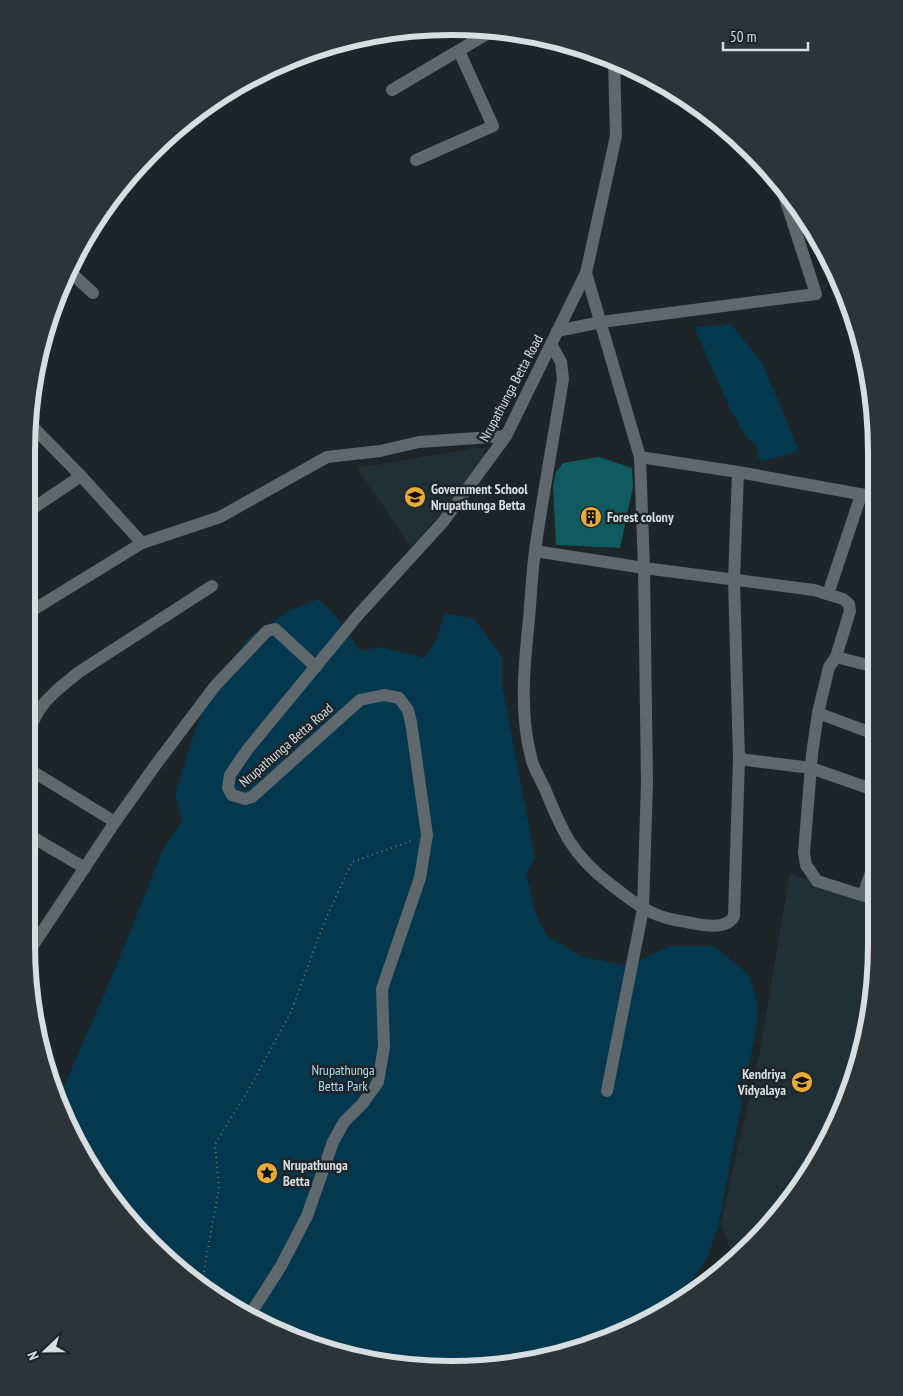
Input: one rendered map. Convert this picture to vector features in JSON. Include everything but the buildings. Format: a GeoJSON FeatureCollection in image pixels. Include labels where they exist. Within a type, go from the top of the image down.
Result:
{"type":"FeatureCollection","features":[{"type":"Feature","properties":{"kind":"street"},"geometry":{"type":"LineString","coordinates":[[392,90],[484,37]]}},
{"type":"Feature","properties":{"kind":"street"},"geometry":{"type":"LineString","coordinates":[[416,160],[493,126],[460,51]]}},
{"type":"Feature","properties":{"kind":"street","name":"Nrupathunga Betta Road"},"geometry":{"type":"LineString","coordinates":[[253,1310],[281,1266],[307,1216],[333,1142],[344,1122],[363,1103],[378,1082],[384,1047],[382,989],[393,952],[420,878],[427,835],[411,722],[408,710],[399,698],[384,695],[360,700],[252,797],[245,800],[232,795],[228,788],[230,775],[262,731],[359,614],[443,522],[506,436],[586,273],[616,136],[614,68]]}},
{"type":"Feature","properties":{"kind":"street"},"geometry":{"type":"LineString","coordinates":[[558,332],[600,322],[816,294],[787,205]]}},
{"type":"Feature","properties":{"kind":"street"},"geometry":{"type":"LineString","coordinates":[[586,273],[640,457],[644,568],[647,783],[643,909],[607,1091]]}},
{"type":"Feature","properties":{"kind":"street"},"geometry":{"type":"LineString","coordinates":[[74,276],[93,294]]}},
{"type":"Feature","properties":{"kind":"street"},"geometry":{"type":"LineString","coordinates":[[551,344],[564,371],[535,551],[523,683],[532,762],[568,841],[596,873],[643,909],[671,919],[713,926],[727,925],[734,916],[739,759],[734,580],[738,472]]}},
{"type":"Feature","properties":{"kind":"street"},"geometry":{"type":"LineString","coordinates":[[36,430],[142,543]]}},
{"type":"Feature","properties":{"kind":"street"},"geometry":{"type":"LineString","coordinates":[[35,609],[142,543],[220,517],[327,458],[380,451],[419,442],[506,436]]}},
{"type":"Feature","properties":{"kind":"street"},"geometry":{"type":"LineString","coordinates":[[640,457],[738,472],[868,496]]}},
{"type":"Feature","properties":{"kind":"street"},"geometry":{"type":"LineString","coordinates":[[35,508],[81,476]]}},
{"type":"Feature","properties":{"kind":"street"},"geometry":{"type":"LineString","coordinates":[[828,594],[861,495]]}},
{"type":"Feature","properties":{"kind":"street"},"geometry":{"type":"LineString","coordinates":[[535,551],[644,568],[814,590],[846,601],[850,607],[836,657],[829,667],[818,713],[804,853],[806,865],[817,881],[868,897]]}},
{"type":"Feature","properties":{"kind":"street"},"geometry":{"type":"LineString","coordinates":[[35,718],[45,702],[79,672],[212,586]]}},
{"type":"Feature","properties":{"kind":"street"},"geometry":{"type":"LineString","coordinates":[[35,943],[115,822],[215,686],[266,631],[275,629],[316,667]]}},
{"type":"Feature","properties":{"kind":"street"},"geometry":{"type":"LineString","coordinates":[[836,657],[868,665]]}},
{"type":"Feature","properties":{"kind":"street"},"geometry":{"type":"LineString","coordinates":[[818,713],[868,732]]}},
{"type":"Feature","properties":{"kind":"street"},"geometry":{"type":"LineString","coordinates":[[739,759],[811,768],[868,788]]}},
{"type":"Feature","properties":{"kind":"street"},"geometry":{"type":"LineString","coordinates":[[35,773],[115,822]]}},
{"type":"Feature","properties":{"kind":"street"},"geometry":{"type":"LineString","coordinates":[[35,838],[85,868]]}},
{"type":"Feature","properties":{"kind":"path"},"geometry":{"type":"LineString","coordinates":[[201,1277],[219,1187],[215,1144],[249,1089],[291,1012],[324,923],[352,862],[427,835]]}},
{"type":"Feature","properties":{"kind":"shaded area","name":"Government School Nrupathunga Betta"},"geometry":{"type":"Polygon","coordinates":[[[485,447],[483,462],[411,547],[357,468],[485,447]]]}},
{"type":"Feature","properties":{"kind":"shaded area","name":"Kendriya Vidyalaya"},"geometry":{"type":"Polygon","coordinates":[[[790,873],[868,903],[867,972],[860,1026],[846,1078],[836,1104],[825,1129],[798,1176],[765,1219],[730,1254],[731,1249],[721,1223],[759,1056],[790,873]]]}},
{"type":"Feature","properties":{"kind":"green space"},"geometry":{"type":"Polygon","coordinates":[[[731,324],[762,362],[799,451],[760,462],[756,445],[746,437],[731,411],[694,327],[731,324]]]}},
{"type":"Feature","properties":{"kind":"green space","name":"Nrupathunga Betta Park"},"geometry":{"type":"Polygon","coordinates":[[[318,599],[336,616],[360,651],[380,647],[424,658],[436,640],[445,613],[474,619],[502,656],[502,686],[535,857],[526,874],[536,914],[547,936],[581,956],[627,966],[670,946],[714,946],[748,974],[757,1000],[758,1019],[718,1227],[707,1258],[694,1279],[684,1290],[636,1318],[585,1339],[559,1347],[533,1353],[479,1360],[424,1360],[397,1357],[370,1353],[318,1339],[267,1318],[243,1305],[220,1291],[177,1258],[138,1219],[121,1198],[105,1176],[78,1129],[62,1091],[115,969],[163,849],[182,821],[175,795],[195,731],[213,685],[250,636],[289,611],[318,599]]]}},
{"type":"Feature","properties":{"kind":"place","name":"Government School Nrupathunga Betta"},"geometry":{"type":"Point","coordinates":[415,497]}},
{"type":"Feature","properties":{"kind":"place","name":"Forest colony"},"geometry":{"type":"Point","coordinates":[591,517]}},
{"type":"Feature","properties":{"kind":"place","name":"Kendriya Vidyalaya"},"geometry":{"type":"Point","coordinates":[802,1082]}},
{"type":"Feature","properties":{"kind":"place","name":"Nrupathunga Betta"},"geometry":{"type":"Point","coordinates":[267,1173]}}]}
